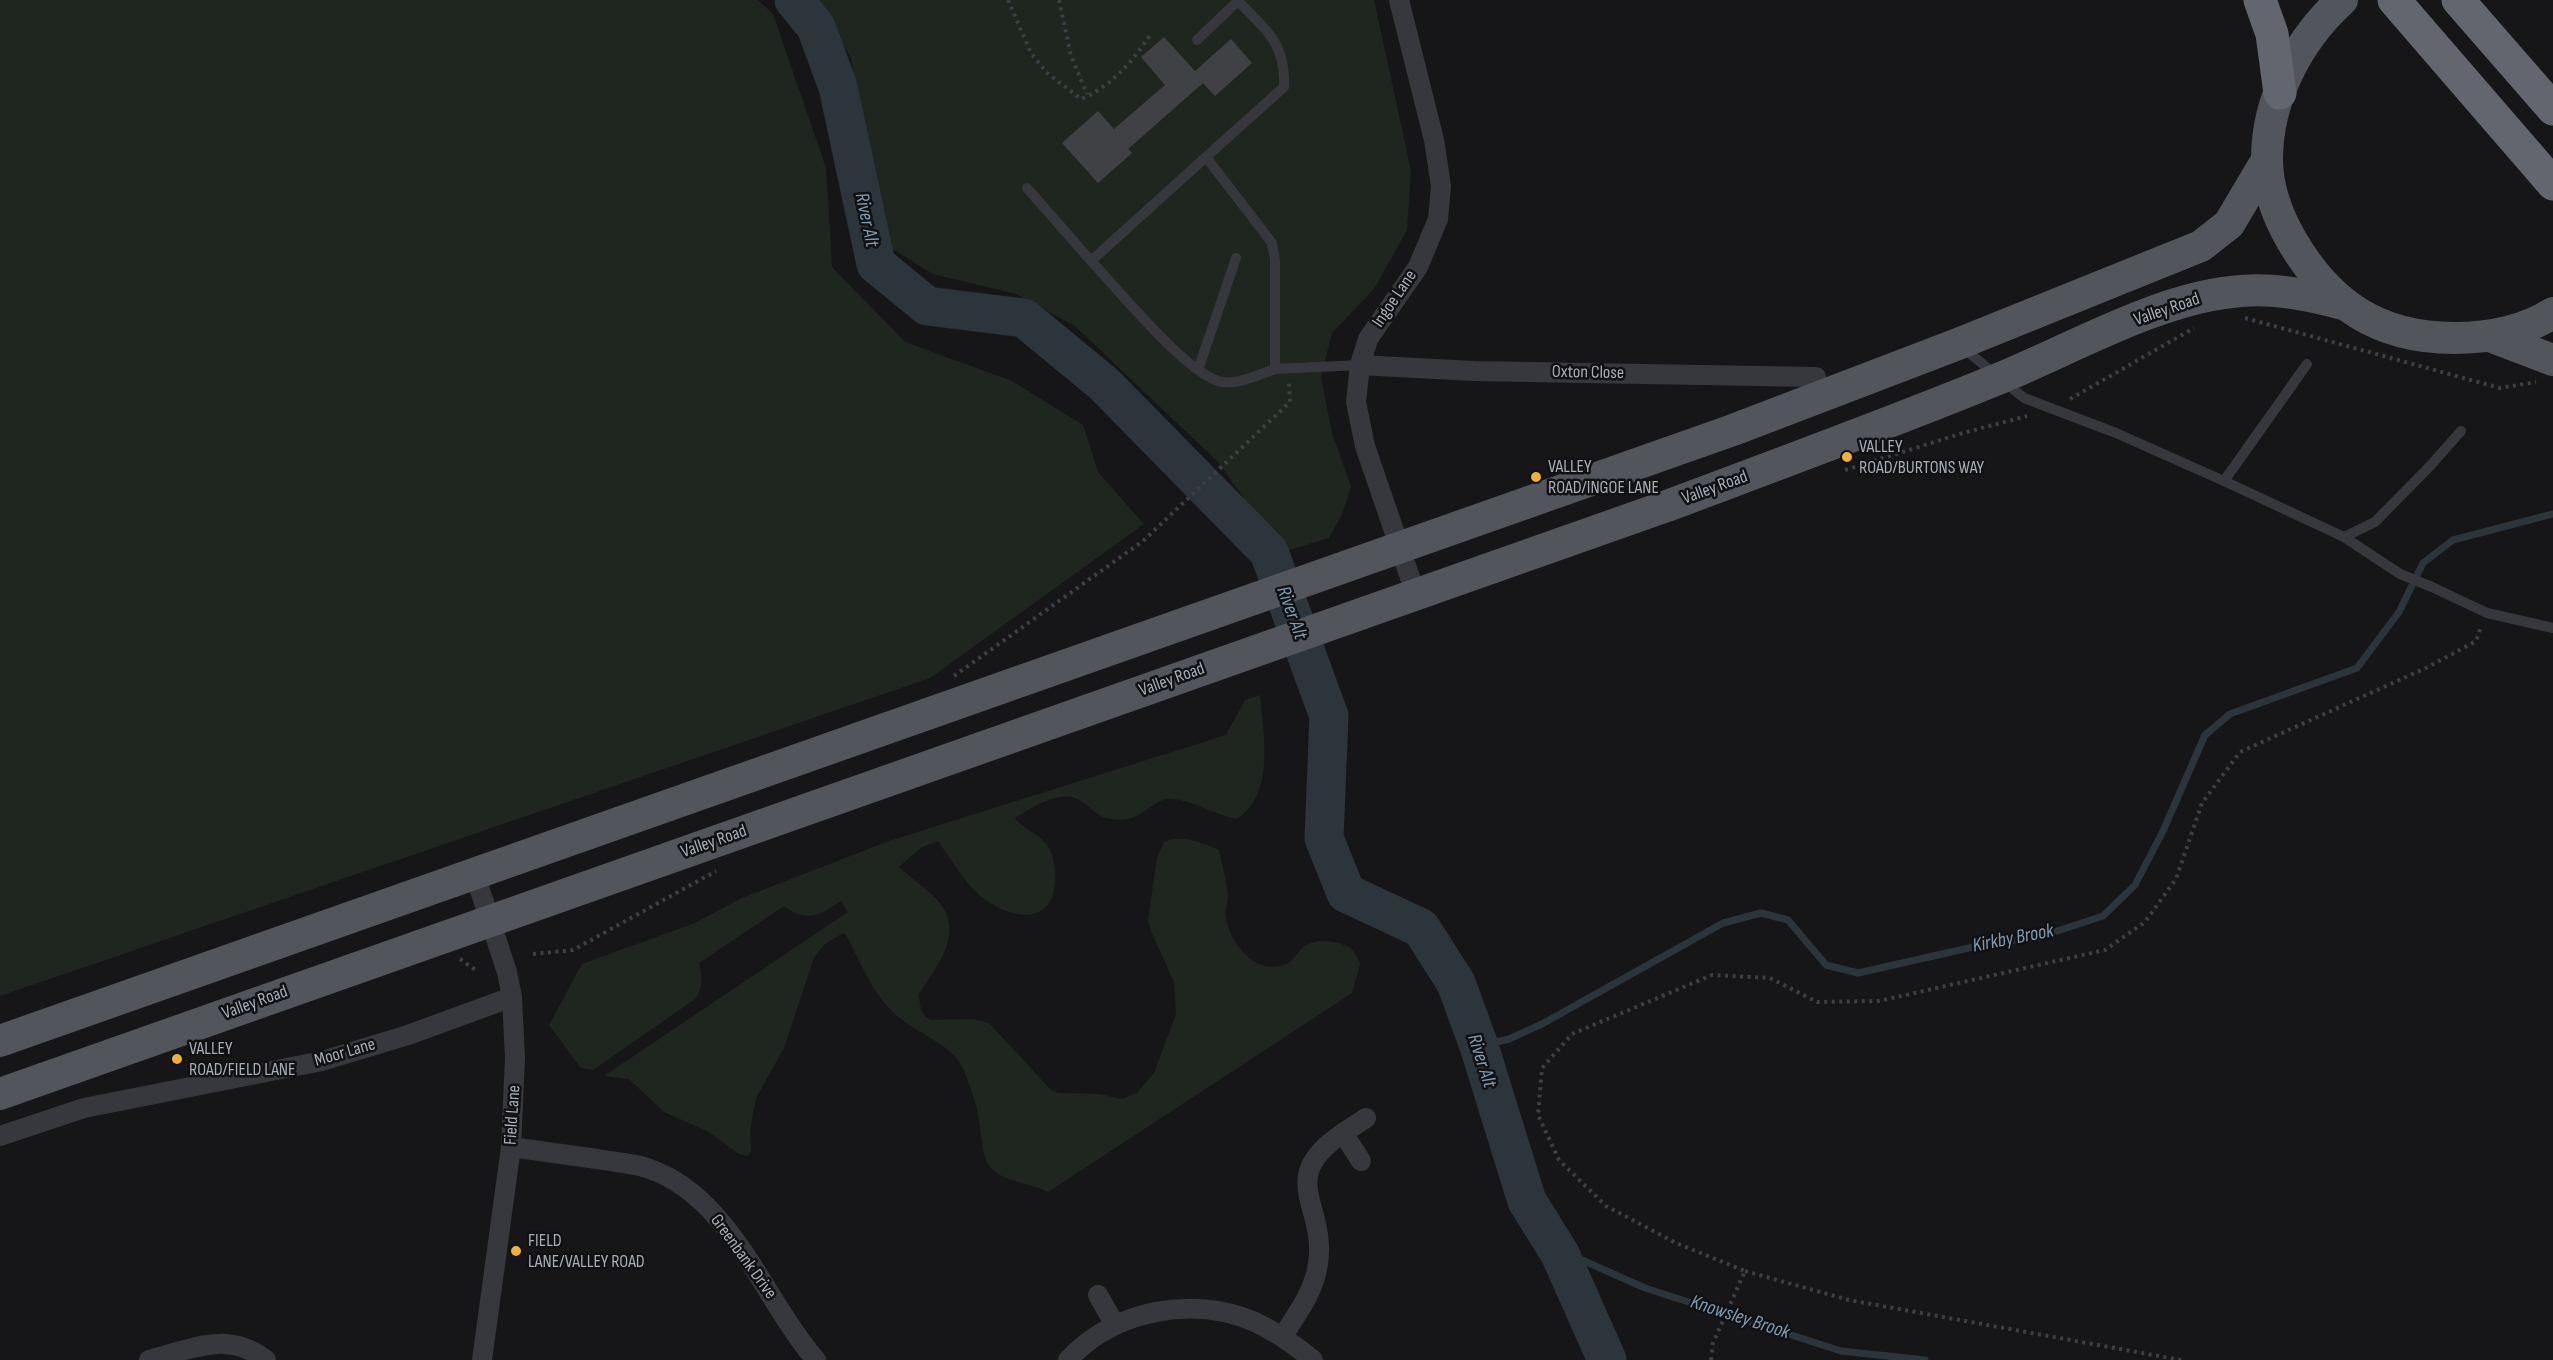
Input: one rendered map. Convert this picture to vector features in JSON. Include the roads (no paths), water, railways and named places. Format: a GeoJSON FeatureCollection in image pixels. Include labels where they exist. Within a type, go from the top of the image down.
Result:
{"type":"FeatureCollection","features":[{"type":"Feature","properties":{"kind":"highway"},"geometry":{"type":"LineString","coordinates":[[2260,0],[2272,34],[2280,93]]}},
{"type":"Feature","properties":{"kind":"highway"},"geometry":{"type":"LineString","coordinates":[[2394,0],[2553,184]]}},
{"type":"Feature","properties":{"kind":"highway"},"geometry":{"type":"LineString","coordinates":[[2458,0],[2553,109]]}},
{"type":"Feature","properties":{"kind":"main road"},"geometry":{"type":"LineString","coordinates":[[2342,0],[2326,15],[2289,69],[2271,121],[2266,160],[2271,194],[2285,229],[2309,270],[2343,304],[2378,324],[2400,331],[2443,338],[2490,336],[2531,325],[2553,313]]}},
{"type":"Feature","properties":{"kind":"main road"},"geometry":{"type":"LineString","coordinates":[[0,1041],[1744,426],[1958,344],[2201,246],[2229,224],[2266,160]]}},
{"type":"Feature","properties":{"kind":"main road","name":"Valley Road"},"geometry":{"type":"LineString","coordinates":[[0,1094],[1675,503],[2000,378],[2144,316],[2192,299],[2231,292],[2267,290],[2305,294],[2343,304]]}},
{"type":"Feature","properties":{"kind":"main road"},"geometry":{"type":"LineString","coordinates":[[2490,336],[2547,370]]}},
{"type":"Feature","properties":{"kind":"street","name":"Ingoe Lane"},"geometry":{"type":"LineString","coordinates":[[1399,0],[1434,140],[1441,186],[1438,219],[1418,267],[1368,339],[1360,365],[1356,402],[1365,446],[1416,595]]}},
{"type":"Feature","properties":{"kind":"street","name":"Oxton Close"},"geometry":{"type":"LineString","coordinates":[[1360,365],[1473,371],[1816,377]]}},
{"type":"Feature","properties":{"kind":"street","name":"Field Lane"},"geometry":{"type":"LineString","coordinates":[[475,875],[505,963],[512,997],[515,1058],[511,1147],[482,1360]]}},
{"type":"Feature","properties":{"kind":"street","name":"Moor Lane"},"geometry":{"type":"LineString","coordinates":[[0,1136],[84,1108],[322,1061],[408,1035],[512,997]]}},
{"type":"Feature","properties":{"kind":"street"},"geometry":{"type":"LineString","coordinates":[[1282,1337],[1308,1296],[1318,1265],[1318,1236],[1309,1198],[1309,1170],[1319,1151],[1366,1118]]}},
{"type":"Feature","properties":{"kind":"street"},"geometry":{"type":"LineString","coordinates":[[1343,1133],[1361,1161]]}},
{"type":"Feature","properties":{"kind":"street","name":"Greenbank Drive"},"geometry":{"type":"LineString","coordinates":[[511,1147],[636,1165],[664,1175],[680,1185],[694,1195],[720,1221],[816,1360]]}},
{"type":"Feature","properties":{"kind":"street"},"geometry":{"type":"LineString","coordinates":[[1098,1295],[1115,1325]]}},
{"type":"Feature","properties":{"kind":"street"},"geometry":{"type":"LineString","coordinates":[[1068,1360],[1094,1337],[1115,1325],[1140,1315],[1166,1310],[1192,1309],[1236,1316],[1254,1322],[1282,1337],[1313,1360]]}},
{"type":"Feature","properties":{"kind":"street"},"geometry":{"type":"LineString","coordinates":[[149,1360],[225,1342],[252,1350],[266,1360]]}},
{"type":"Feature","properties":{"kind":"lane"},"geometry":{"type":"LineString","coordinates":[[1091,261],[1284,87],[1285,72],[1281,52],[1273,36],[1238,1],[1197,40]]}},
{"type":"Feature","properties":{"kind":"lane"},"geometry":{"type":"LineString","coordinates":[[1206,157],[1272,243],[1275,260],[1275,369]]}},
{"type":"Feature","properties":{"kind":"lane"},"geometry":{"type":"LineString","coordinates":[[1027,188],[1091,261],[1159,333],[1209,377],[1224,382],[1275,369],[1360,365]]}},
{"type":"Feature","properties":{"kind":"lane"},"geometry":{"type":"LineString","coordinates":[[1198,369],[1236,258]]}},
{"type":"Feature","properties":{"kind":"lane"},"geometry":{"type":"LineString","coordinates":[[1958,344],[2024,398],[2116,433],[2224,481],[2344,537],[2400,574],[2487,613],[2553,628]]}},
{"type":"Feature","properties":{"kind":"lane"},"geometry":{"type":"LineString","coordinates":[[2224,481],[2307,364]]}},
{"type":"Feature","properties":{"kind":"lane"},"geometry":{"type":"LineString","coordinates":[[2344,537],[2374,522],[2431,465],[2461,431]]}},
{"type":"Feature","properties":{"kind":"waterway","name":"River Alt"},"geometry":{"type":"LineString","coordinates":[[794,0],[816,27],[838,87],[876,264],[927,306],[1024,318],[1104,384],[1269,552],[1329,716],[1324,838],[1346,893],[1421,928],[1456,983],[1479,1046],[1527,1201],[1560,1254],[1607,1360]]}},
{"type":"Feature","properties":{"kind":"waterway","name":"Kirkby Brook"},"geometry":{"type":"LineString","coordinates":[[1479,1046],[1509,1039],[1542,1024],[1723,923],[1761,913],[1788,920],[1826,965],[1858,973],[1991,943],[2036,938],[2103,916],[2135,885],[2163,831],[2205,735],[2230,714],[2357,668],[2399,612],[2423,563],[2453,540],[2553,514]]}},
{"type":"Feature","properties":{"kind":"waterway","name":"Knowsley Brook"},"geometry":{"type":"LineString","coordinates":[[1560,1254],[1582,1260],[1645,1288],[1841,1351],[1925,1360]]}},
{"type":"Feature","properties":{"kind":"place","name":"VALLEY ROAD/BURTONS WAY"},"geometry":{"type":"Point","coordinates":[1847,457]}},
{"type":"Feature","properties":{"kind":"place","name":"VALLEY ROAD/INGOE LANE"},"geometry":{"type":"Point","coordinates":[1536,477]}},
{"type":"Feature","properties":{"kind":"place","name":"VALLEY ROAD/FIELD LANE"},"geometry":{"type":"Point","coordinates":[177,1059]}},
{"type":"Feature","properties":{"kind":"place","name":"FIELD LANE/VALLEY ROAD"},"geometry":{"type":"Point","coordinates":[516,1251]}}]}
